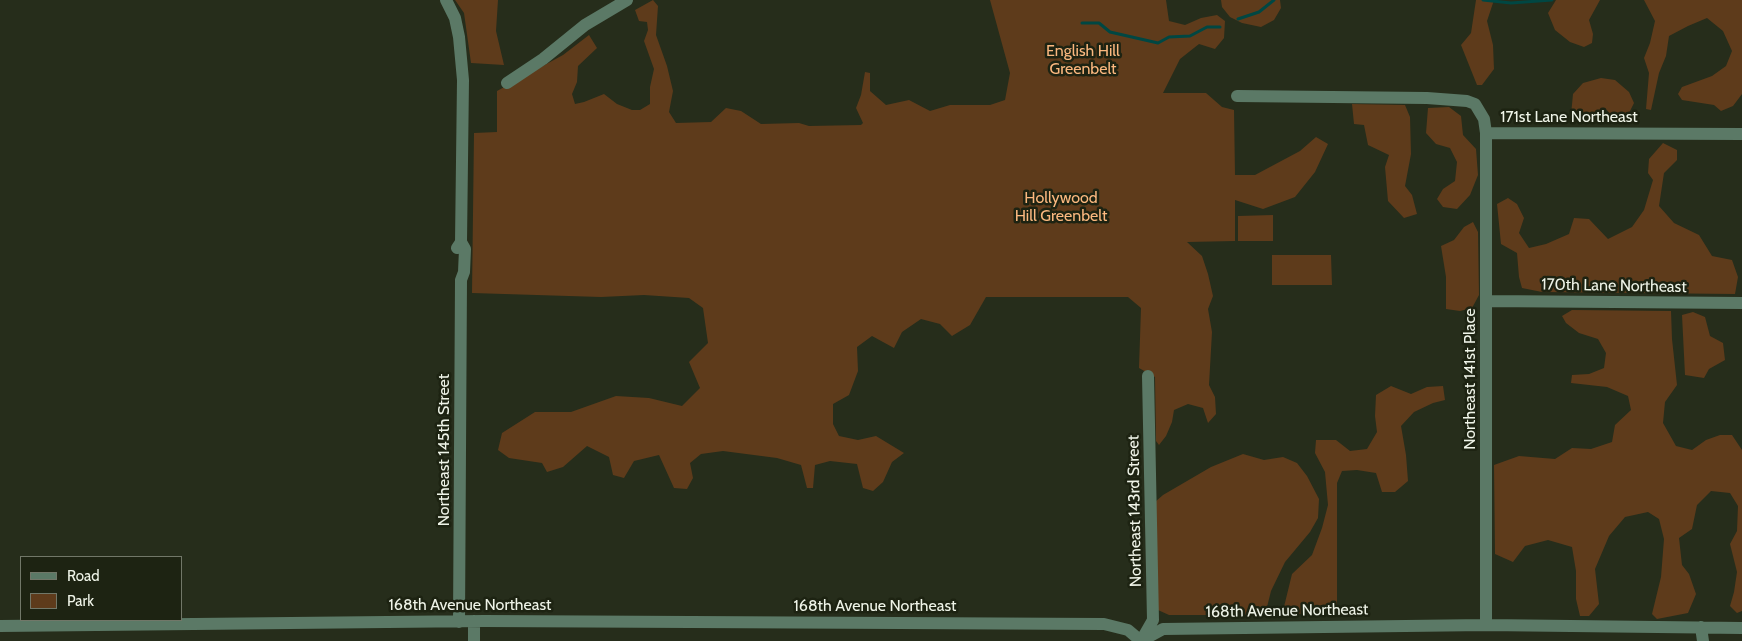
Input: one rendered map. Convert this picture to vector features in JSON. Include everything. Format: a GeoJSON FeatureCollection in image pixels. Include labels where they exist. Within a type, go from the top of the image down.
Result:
{"type":"FeatureCollection","features":[{"type":"Feature","properties":{"kind":"street","name":"Northeast 145th Street"},"geometry":{"type":"LineString","coordinates":[[446,0],[455,18],[459,37],[463,80],[461,242],[458,247],[457,273],[461,280],[459,622]]}},
{"type":"Feature","properties":{"kind":"street"},"geometry":{"type":"LineString","coordinates":[[507,83],[543,59],[585,25],[627,0]]}},
{"type":"Feature","properties":{"kind":"street","name":"171st Lane Northeast"},"geometry":{"type":"LineString","coordinates":[[1237,96],[1410,97],[1467,101],[1475,104],[1484,119],[1486,133],[1742,134]]}},
{"type":"Feature","properties":{"kind":"street","name":"Northeast 141st Place"},"geometry":{"type":"LineString","coordinates":[[1486,133],[1486,626]]}},
{"type":"Feature","properties":{"kind":"street","name":"170th Lane Northeast"},"geometry":{"type":"LineString","coordinates":[[1486,301],[1742,303]]}},
{"type":"Feature","properties":{"kind":"street","name":"Northeast 143rd Street"},"geometry":{"type":"LineString","coordinates":[[1141,641],[1153,620],[1148,376]]}},
{"type":"Feature","properties":{"kind":"street"},"geometry":{"type":"LineString","coordinates":[[474,621],[474,641]]}},
{"type":"Feature","properties":{"kind":"street","name":"168th Avenue Northeast"},"geometry":{"type":"LineString","coordinates":[[0,626],[474,621],[1104,624],[1128,630],[1141,641],[1163,629],[1486,626],[1742,628]]}},
{"type":"Feature","properties":{"kind":"street"},"geometry":{"type":"LineString","coordinates":[[1701,627],[1703,641]]}},
{"type":"Feature","properties":{"kind":"green space"},"geometry":{"type":"Polygon","coordinates":[[[455,0],[498,0],[496,31],[504,65],[471,63],[464,13],[455,0]]]}},
{"type":"Feature","properties":{"kind":"green space"},"geometry":{"type":"Polygon","coordinates":[[[653,0],[658,6],[656,35],[667,66],[673,91],[669,112],[676,123],[711,122],[726,108],[741,111],[761,124],[799,123],[809,126],[861,125],[863,123],[856,108],[861,95],[865,72],[870,73],[870,91],[886,105],[909,100],[930,111],[950,105],[990,105],[1005,100],[1010,73],[990,0],[1166,0],[1169,21],[1185,25],[1201,18],[1217,15],[1225,21],[1224,38],[1215,49],[1199,44],[1180,59],[1163,93],[1206,93],[1222,107],[1234,110],[1235,175],[1255,175],[1300,151],[1316,137],[1328,144],[1315,172],[1295,197],[1263,209],[1235,200],[1235,241],[1187,242],[1202,256],[1213,296],[1208,309],[1212,332],[1209,385],[1215,397],[1216,414],[1208,423],[1203,408],[1188,404],[1174,410],[1172,422],[1166,436],[1159,445],[1156,441],[1155,377],[1139,368],[1141,308],[1128,297],[986,297],[970,325],[952,336],[940,324],[921,319],[902,332],[894,348],[872,336],[857,347],[858,371],[849,395],[833,404],[833,424],[839,436],[858,440],[876,436],[904,453],[892,462],[883,482],[873,491],[863,488],[857,464],[830,461],[815,465],[813,488],[807,488],[801,465],[777,458],[723,451],[701,454],[690,463],[693,478],[687,489],[674,488],[659,455],[634,461],[624,478],[613,475],[609,457],[587,446],[563,467],[547,472],[542,463],[509,458],[498,450],[502,433],[535,412],[571,412],[616,396],[649,398],[682,406],[700,388],[689,362],[708,343],[703,308],[689,298],[644,295],[601,297],[472,293],[474,133],[497,132],[497,91],[563,55],[589,35],[597,48],[578,66],[577,82],[572,94],[575,104],[604,94],[617,104],[632,110],[640,110],[650,104],[650,87],[654,69],[644,41],[648,30],[647,22],[639,21],[635,10],[653,0]]]}},
{"type":"Feature","properties":{"kind":"green space"},"geometry":{"type":"Polygon","coordinates":[[[1221,0],[1280,0],[1281,8],[1274,20],[1261,27],[1242,23],[1230,17],[1222,7],[1221,0]]]}},
{"type":"Feature","properties":{"kind":"green space"},"geometry":{"type":"Polygon","coordinates":[[[1476,0],[1494,0],[1487,21],[1493,45],[1494,69],[1482,85],[1477,85],[1461,45],[1471,33],[1476,0]]]}},
{"type":"Feature","properties":{"kind":"green space"},"geometry":{"type":"Polygon","coordinates":[[[1556,0],[1600,0],[1589,20],[1593,34],[1592,43],[1584,47],[1570,42],[1555,30],[1548,13],[1556,0]]]}},
{"type":"Feature","properties":{"kind":"green space"},"geometry":{"type":"Polygon","coordinates":[[[1644,0],[1742,0],[1742,94],[1733,106],[1721,111],[1714,105],[1682,100],[1678,94],[1682,87],[1712,76],[1726,66],[1732,51],[1723,31],[1707,18],[1669,36],[1666,56],[1659,73],[1651,110],[1646,109],[1649,73],[1644,58],[1655,21],[1644,0]]]}},
{"type":"Feature","properties":{"kind":"green space"},"geometry":{"type":"Polygon","coordinates":[[[1601,78],[1615,80],[1629,92],[1634,103],[1629,113],[1614,118],[1605,108],[1588,119],[1571,115],[1573,94],[1583,83],[1601,78]]]}},
{"type":"Feature","properties":{"kind":"green space"},"geometry":{"type":"Polygon","coordinates":[[[1352,104],[1405,105],[1410,117],[1411,154],[1405,186],[1412,195],[1417,214],[1404,218],[1388,201],[1385,167],[1389,155],[1368,145],[1364,125],[1354,124],[1352,104]]]}},
{"type":"Feature","properties":{"kind":"green space"},"geometry":{"type":"Polygon","coordinates":[[[1449,107],[1461,116],[1463,135],[1476,149],[1478,175],[1470,195],[1457,209],[1443,207],[1437,199],[1443,189],[1455,181],[1457,162],[1450,148],[1436,144],[1426,133],[1428,108],[1449,107]]]}},
{"type":"Feature","properties":{"kind":"green space"},"geometry":{"type":"Polygon","coordinates":[[[1663,143],[1677,150],[1677,160],[1664,173],[1659,206],[1674,223],[1699,235],[1712,256],[1732,260],[1738,277],[1735,294],[1542,292],[1522,288],[1517,253],[1501,244],[1497,204],[1508,198],[1517,204],[1524,218],[1519,233],[1529,248],[1546,244],[1569,234],[1574,218],[1589,219],[1608,239],[1632,227],[1644,210],[1653,180],[1648,173],[1649,159],[1663,143]]]}},
{"type":"Feature","properties":{"kind":"green space"},"geometry":{"type":"Polygon","coordinates":[[[1273,215],[1273,241],[1238,241],[1238,216],[1273,215]]]}},
{"type":"Feature","properties":{"kind":"green space"},"geometry":{"type":"Polygon","coordinates":[[[1473,222],[1478,232],[1479,295],[1472,308],[1460,311],[1446,309],[1446,277],[1441,246],[1454,240],[1464,227],[1473,222]]]}},
{"type":"Feature","properties":{"kind":"green space"},"geometry":{"type":"Polygon","coordinates":[[[1272,255],[1331,255],[1332,285],[1272,285],[1272,255]]]}},
{"type":"Feature","properties":{"kind":"green space"},"geometry":{"type":"Polygon","coordinates":[[[1572,310],[1671,311],[1677,385],[1665,402],[1663,423],[1676,446],[1692,450],[1706,440],[1720,435],[1732,435],[1742,450],[1742,611],[1737,613],[1730,606],[1737,572],[1730,544],[1737,531],[1738,506],[1730,493],[1711,491],[1697,505],[1692,529],[1679,538],[1682,565],[1689,574],[1696,594],[1688,613],[1657,619],[1652,614],[1661,577],[1664,539],[1659,519],[1648,512],[1625,517],[1609,536],[1595,569],[1599,604],[1589,616],[1580,616],[1576,599],[1576,571],[1572,547],[1548,540],[1525,546],[1513,562],[1495,554],[1494,465],[1519,456],[1555,459],[1572,448],[1591,449],[1612,442],[1615,425],[1631,410],[1628,396],[1607,387],[1571,383],[1572,375],[1589,374],[1604,368],[1606,353],[1598,339],[1579,333],[1566,323],[1562,316],[1572,310]]]}},
{"type":"Feature","properties":{"kind":"green space"},"geometry":{"type":"Polygon","coordinates":[[[1693,312],[1705,317],[1710,336],[1723,343],[1725,360],[1709,369],[1704,378],[1685,375],[1682,315],[1693,312]]]}},
{"type":"Feature","properties":{"kind":"green space"},"geometry":{"type":"Polygon","coordinates":[[[1391,386],[1411,394],[1427,387],[1443,386],[1445,400],[1433,403],[1414,412],[1401,426],[1408,481],[1395,492],[1382,492],[1376,473],[1357,470],[1342,471],[1337,483],[1337,612],[1282,615],[1292,574],[1312,555],[1328,505],[1325,472],[1315,453],[1316,440],[1336,440],[1350,451],[1367,449],[1377,432],[1375,416],[1376,395],[1391,386]]]}},
{"type":"Feature","properties":{"kind":"green space"},"geometry":{"type":"Polygon","coordinates":[[[1243,454],[1264,460],[1283,457],[1297,463],[1307,476],[1319,499],[1318,518],[1310,532],[1285,562],[1271,591],[1265,615],[1169,615],[1158,610],[1155,502],[1163,495],[1211,467],[1243,454]]]}},
{"type":"Feature","properties":{"kind":"waterway"},"geometry":{"type":"LineString","coordinates":[[1238,19],[1259,12],[1274,0]]}},
{"type":"Feature","properties":{"kind":"waterway"},"geometry":{"type":"LineString","coordinates":[[1483,0],[1511,3],[1552,0]]}},
{"type":"Feature","properties":{"kind":"waterway"},"geometry":{"type":"LineString","coordinates":[[1082,23],[1099,23],[1110,32],[1158,43],[1169,37],[1190,36],[1207,27],[1220,27]]}},
{"type":"Feature","properties":{"kind":"park label","name":"English Hill Greenbelt"},"geometry":{"type":"Point","coordinates":[1083,60]}},
{"type":"Feature","properties":{"kind":"park label","name":"Hollywood Hill Greenbelt"},"geometry":{"type":"Point","coordinates":[1061,207]}}]}
